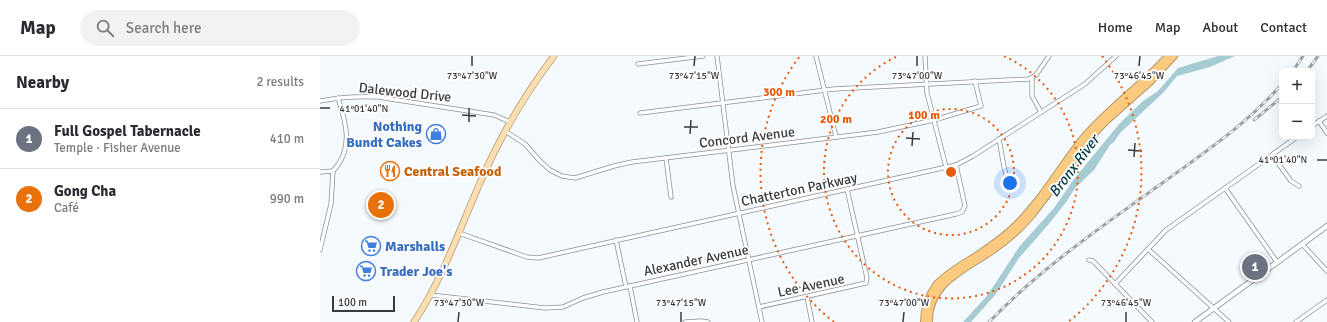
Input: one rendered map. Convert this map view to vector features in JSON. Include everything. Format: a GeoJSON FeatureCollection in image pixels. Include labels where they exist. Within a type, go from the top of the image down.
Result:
{"type":"FeatureCollection","features":[{"type":"Feature","properties":{"kind":"highway"},"geometry":{"type":"LineString","coordinates":[[924,322],[928,300],[938,284],[949,274],[998,241],[1021,221],[1089,132],[1149,76],[1168,56]]}},
{"type":"Feature","properties":{"kind":"highway"},"geometry":{"type":"LineString","coordinates":[[929,322],[932,304],[941,287],[955,275],[999,246],[1022,227],[1090,138],[1105,122],[1150,82],[1174,56]]}},
{"type":"Feature","properties":{"kind":"main road"},"geometry":{"type":"LineString","coordinates":[[414,322],[431,296],[495,150],[505,131],[527,94],[554,56]]}},
{"type":"Feature","properties":{"kind":"street"},"geometry":{"type":"LineString","coordinates":[[638,64],[703,56]]}},
{"type":"Feature","properties":{"kind":"street"},"geometry":{"type":"LineString","coordinates":[[717,56],[733,186],[762,322]]}},
{"type":"Feature","properties":{"kind":"street"},"geometry":{"type":"LineString","coordinates":[[816,56],[836,137]]}},
{"type":"Feature","properties":{"kind":"street"},"geometry":{"type":"LineString","coordinates":[[925,56],[926,84],[946,167]]}},
{"type":"Feature","properties":{"kind":"street"},"geometry":{"type":"LineString","coordinates":[[640,113],[824,90],[1032,78],[1036,75],[1049,56]]}},
{"type":"Feature","properties":{"kind":"street","name":"Chatterton Parkway"},"geometry":{"type":"LineString","coordinates":[[459,234],[533,258],[541,258],[956,165],[973,156],[1085,84],[1116,56]]}},
{"type":"Feature","properties":{"kind":"street"},"geometry":{"type":"LineString","coordinates":[[1032,78],[1032,96],[1041,112]]}},
{"type":"Feature","properties":{"kind":"street","name":"Concord Avenue"},"geometry":{"type":"LineString","coordinates":[[505,131],[524,144],[540,162],[558,175],[567,178],[580,177],[621,164],[878,132],[934,120],[981,106],[975,81]]}},
{"type":"Feature","properties":{"kind":"street","name":"Dalewood Drive"},"geometry":{"type":"LineString","coordinates":[[320,101],[360,96],[378,97],[494,115],[502,117],[510,122]]}},
{"type":"Feature","properties":{"kind":"street"},"geometry":{"type":"LineString","coordinates":[[320,172],[333,171],[337,167],[343,155],[347,138],[346,127],[338,98]]}},
{"type":"Feature","properties":{"kind":"street"},"geometry":{"type":"LineString","coordinates":[[1315,124],[1327,116]]}},
{"type":"Feature","properties":{"kind":"street"},"geometry":{"type":"LineString","coordinates":[[1319,121],[1327,133]]}},
{"type":"Feature","properties":{"kind":"street"},"geometry":{"type":"LineString","coordinates":[[999,139],[1009,185]]}},
{"type":"Feature","properties":{"kind":"street"},"geometry":{"type":"LineString","coordinates":[[1115,284],[1166,230],[1293,140]]}},
{"type":"Feature","properties":{"kind":"street"},"geometry":{"type":"LineString","coordinates":[[1272,155],[1291,181],[1299,186]]}},
{"type":"Feature","properties":{"kind":"street"},"geometry":{"type":"LineString","coordinates":[[666,158],[671,197]]}},
{"type":"Feature","properties":{"kind":"street","name":"Alexander Avenue"},"geometry":{"type":"LineString","coordinates":[[431,296],[553,309],[566,307],[578,300],[628,286],[956,214],[965,209],[965,202],[956,165]]}},
{"type":"Feature","properties":{"kind":"street"},"geometry":{"type":"LineString","coordinates":[[320,250],[331,204],[333,171]]}},
{"type":"Feature","properties":{"kind":"street"},"geometry":{"type":"LineString","coordinates":[[1225,188],[1277,262]]}},
{"type":"Feature","properties":{"kind":"street"},"geometry":{"type":"LineString","coordinates":[[846,189],[857,236]]}},
{"type":"Feature","properties":{"kind":"street"},"geometry":{"type":"LineString","coordinates":[[1195,322],[1327,226]]}},
{"type":"Feature","properties":{"kind":"street","name":"Lee Avenue"},"geometry":{"type":"LineString","coordinates":[[759,307],[862,285],[867,282],[857,236]]}},
{"type":"Feature","properties":{"kind":"street"},"geometry":{"type":"LineString","coordinates":[[616,240],[637,322]]}},
{"type":"Feature","properties":{"kind":"street"},"geometry":{"type":"LineString","coordinates":[[1302,244],[1327,271]]}},
{"type":"Feature","properties":{"kind":"street"},"geometry":{"type":"LineString","coordinates":[[1148,249],[1229,322]]}},
{"type":"Feature","properties":{"kind":"street"},"geometry":{"type":"LineString","coordinates":[[1089,260],[1093,261],[1152,322]]}},
{"type":"Feature","properties":{"kind":"street"},"geometry":{"type":"LineString","coordinates":[[807,297],[812,322]]}},
{"type":"Feature","properties":{"kind":"street"},"geometry":{"type":"LineString","coordinates":[[1296,322],[1327,300]]}},
{"type":"Feature","properties":{"kind":"street"},"geometry":{"type":"LineString","coordinates":[[685,322],[708,322]]}},
{"type":"Feature","properties":{"kind":"water"},"geometry":{"type":"Polygon","coordinates":[[[1218,56],[1235,56],[1210,67],[1177,76],[1163,93],[1120,133],[1110,145],[1094,170],[1075,188],[1067,201],[1048,225],[1019,258],[996,294],[971,322],[963,322],[985,298],[1019,247],[1054,208],[1074,179],[1120,123],[1143,101],[1158,91],[1178,68],[1218,56]]]}},
{"type":"Feature","properties":{"kind":"railway"},"geometry":{"type":"LineString","coordinates":[[1295,68],[1303,56]]}},
{"type":"Feature","properties":{"kind":"railway"},"geometry":{"type":"LineString","coordinates":[[1309,68],[1318,56]]}},
{"type":"Feature","properties":{"kind":"railway"},"geometry":{"type":"LineString","coordinates":[[989,322],[1050,266],[1240,125],[1269,99],[1279,87]]}},
{"type":"Feature","properties":{"kind":"railway"},"geometry":{"type":"LineString","coordinates":[[1254,120],[1279,99]]}},
{"type":"Feature","properties":{"kind":"place","name":"Nothing Bundt Cakes"},"geometry":{"type":"Point","coordinates":[436,134]}},
{"type":"Feature","properties":{"kind":"place","name":"Central Seafood"},"geometry":{"type":"Point","coordinates":[390,171]}},
{"type":"Feature","properties":{"kind":"place","name":"Gong Cha"},"geometry":{"type":"Point","coordinates":[381,205]}},
{"type":"Feature","properties":{"kind":"place","name":"Marshalls"},"geometry":{"type":"Point","coordinates":[371,246]}},
{"type":"Feature","properties":{"kind":"place","name":"Full Gospel Tabernacle"},"geometry":{"type":"Point","coordinates":[1255,267]}},
{"type":"Feature","properties":{"kind":"place","name":"Trader Joe's"},"geometry":{"type":"Point","coordinates":[366,271]}},
{"type":"Feature","properties":{"kind":"water label","name":"Bronx River"},"geometry":{"type":"Point","coordinates":[1074,166]}}]}
